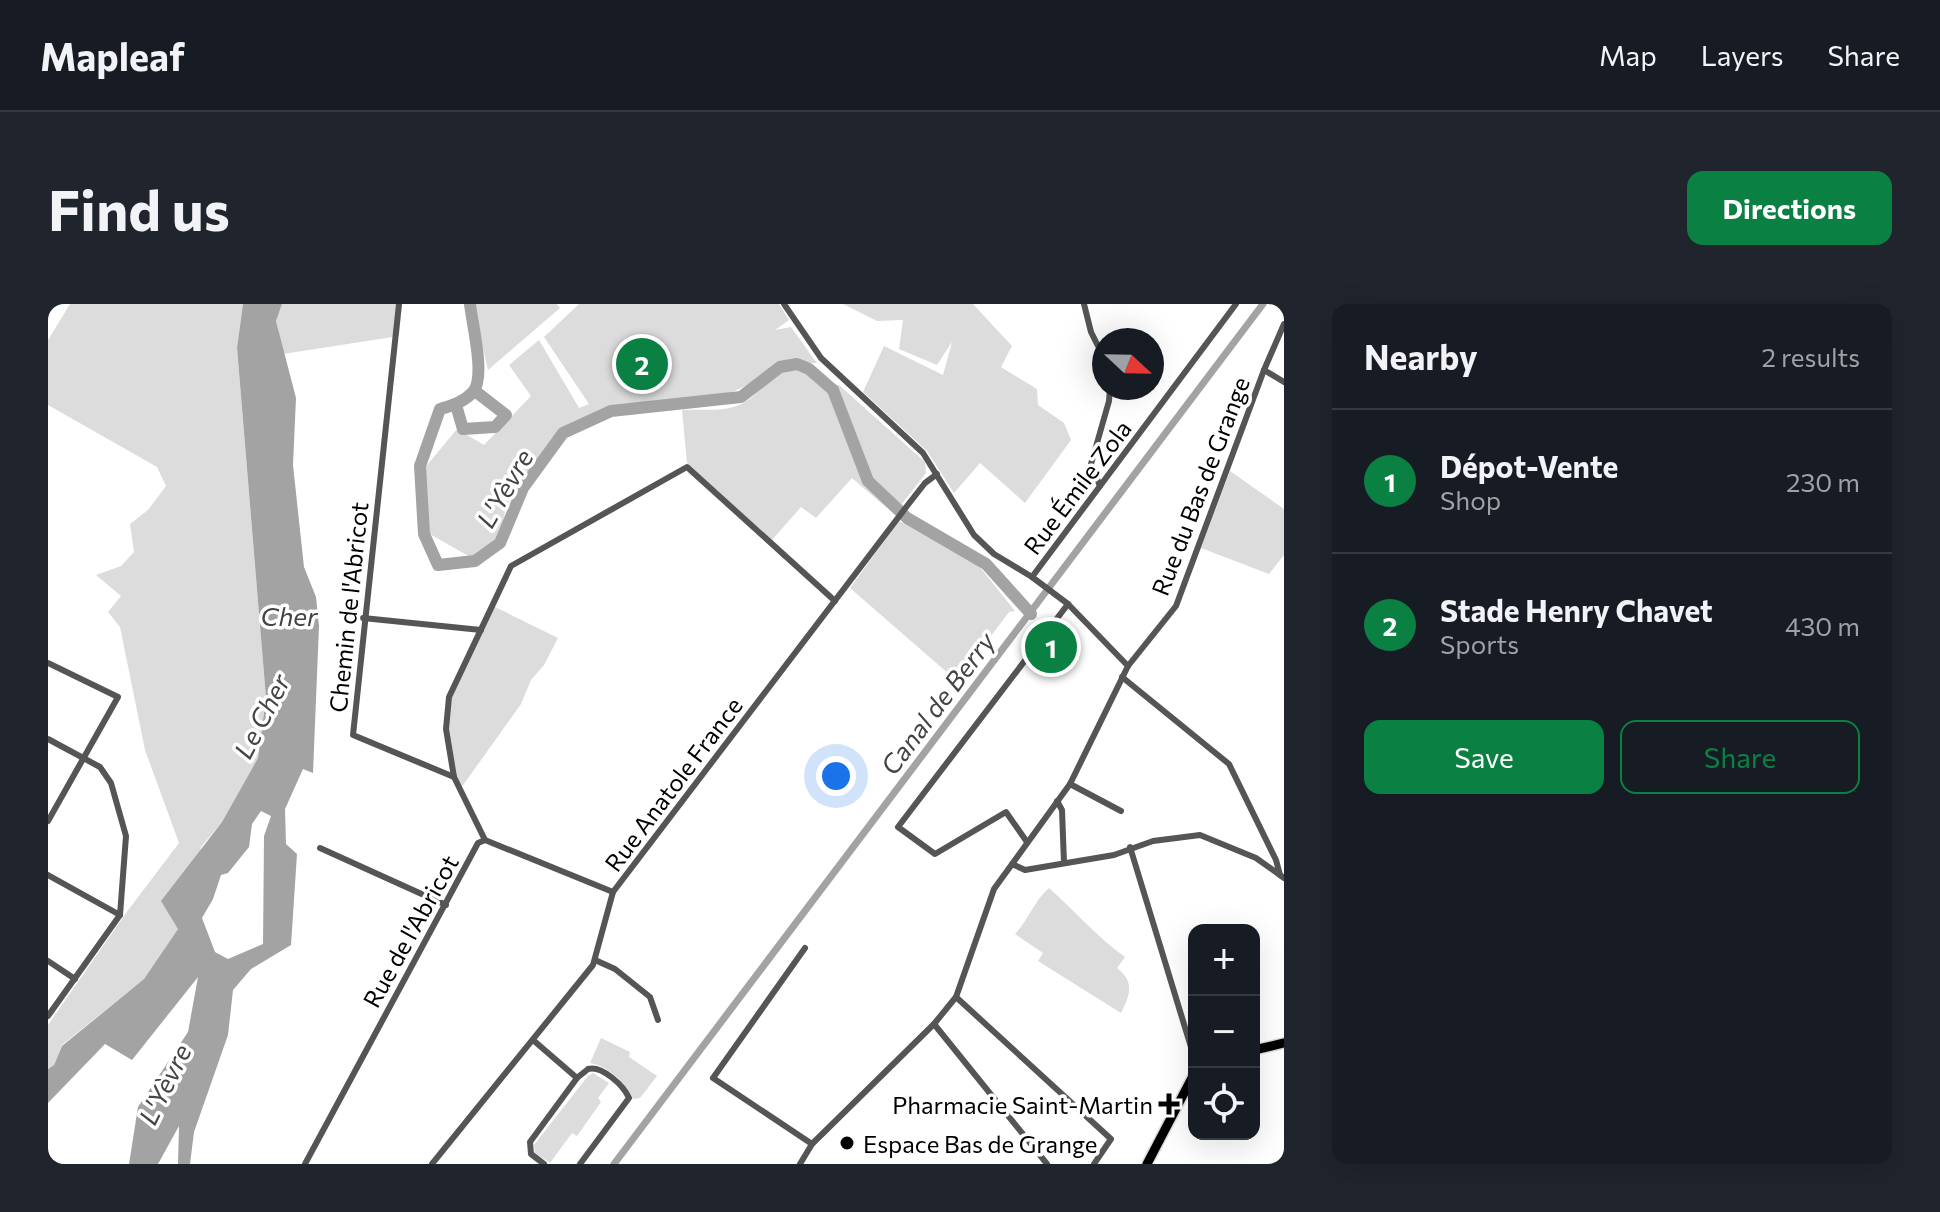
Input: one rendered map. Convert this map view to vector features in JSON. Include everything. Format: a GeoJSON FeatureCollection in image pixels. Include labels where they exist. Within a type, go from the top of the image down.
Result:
{"type":"FeatureCollection","features":[{"type":"Feature","properties":{"kind":"main road"},"geometry":{"type":"LineString","coordinates":[[1260,1049],[1284,1043]]}},
{"type":"Feature","properties":{"kind":"main road"},"geometry":{"type":"LineString","coordinates":[[1147,1164],[1188,1085]]}},
{"type":"Feature","properties":{"kind":"street","name":"Chemin de l'Abricot"},"geometry":{"type":"LineString","coordinates":[[399,304],[363,618],[353,735],[454,777]]}},
{"type":"Feature","properties":{"kind":"street"},"geometry":{"type":"LineString","coordinates":[[1084,304],[1092,334]]}},
{"type":"Feature","properties":{"kind":"street","name":"Rue Émile Zola"},"geometry":{"type":"LineString","coordinates":[[1032,577],[1236,304]]}},
{"type":"Feature","properties":{"kind":"street"},"geometry":{"type":"LineString","coordinates":[[786,305],[821,358],[923,453],[974,535],[994,554],[1068,604],[1128,666]]}},
{"type":"Feature","properties":{"kind":"street","name":"Rue du Bas de Grange"},"geometry":{"type":"LineString","coordinates":[[800,1164],[812,1144],[934,1024],[956,997],[990,899],[1070,784],[1128,666],[1176,606],[1284,324]]}},
{"type":"Feature","properties":{"kind":"street"},"geometry":{"type":"LineString","coordinates":[[1264,370],[1284,382]]}},
{"type":"Feature","properties":{"kind":"street"},"geometry":{"type":"LineString","coordinates":[[1100,486],[1091,464],[1108,400]]}},
{"type":"Feature","properties":{"kind":"street"},"geometry":{"type":"LineString","coordinates":[[485,840],[454,777],[446,729],[449,697],[511,566],[687,467],[835,601]]}},
{"type":"Feature","properties":{"kind":"street","name":"Rue Anatole France"},"geometry":{"type":"LineString","coordinates":[[432,1164],[593,965],[613,892],[907,506],[925,483],[937,474]]}},
{"type":"Feature","properties":{"kind":"street"},"geometry":{"type":"LineString","coordinates":[[1027,842],[1006,812],[935,854],[898,827],[1068,604]]}},
{"type":"Feature","properties":{"kind":"street"},"geometry":{"type":"LineString","coordinates":[[363,618],[481,630]]}},
{"type":"Feature","properties":{"kind":"street"},"geometry":{"type":"LineString","coordinates":[[48,663],[118,697],[49,817]]}},
{"type":"Feature","properties":{"kind":"street"},"geometry":{"type":"LineString","coordinates":[[1122,677],[1229,764],[1282,877]]}},
{"type":"Feature","properties":{"kind":"street"},"geometry":{"type":"LineString","coordinates":[[48,739],[100,767],[111,783],[126,836],[120,915],[48,1016]]}},
{"type":"Feature","properties":{"kind":"street"},"geometry":{"type":"LineString","coordinates":[[1070,784],[1121,811]]}},
{"type":"Feature","properties":{"kind":"street"},"geometry":{"type":"LineString","coordinates":[[1057,801],[1062,810],[1064,863]]}},
{"type":"Feature","properties":{"kind":"street"},"geometry":{"type":"LineString","coordinates":[[1012,864],[1025,870],[1114,855],[1130,847],[1185,835],[1200,835],[1256,858],[1282,877]]}},
{"type":"Feature","properties":{"kind":"street","name":"Rue de l'Abricot"},"geometry":{"type":"LineString","coordinates":[[305,1164],[478,843],[485,840],[613,892]]}},
{"type":"Feature","properties":{"kind":"street"},"geometry":{"type":"LineString","coordinates":[[1130,847],[1188,1037]]}},
{"type":"Feature","properties":{"kind":"street"},"geometry":{"type":"LineString","coordinates":[[320,848],[446,905]]}},
{"type":"Feature","properties":{"kind":"street"},"geometry":{"type":"LineString","coordinates":[[48,875],[120,915]]}},
{"type":"Feature","properties":{"kind":"street"},"geometry":{"type":"LineString","coordinates":[[805,948],[713,1078],[812,1144]]}},
{"type":"Feature","properties":{"kind":"street"},"geometry":{"type":"LineString","coordinates":[[595,960],[615,969],[650,997],[658,1020]]}},
{"type":"Feature","properties":{"kind":"street"},"geometry":{"type":"LineString","coordinates":[[48,961],[75,979]]}},
{"type":"Feature","properties":{"kind":"street"},"geometry":{"type":"LineString","coordinates":[[956,997],[1111,1139],[1094,1164]]}},
{"type":"Feature","properties":{"kind":"street"},"geometry":{"type":"LineString","coordinates":[[934,1024],[1047,1164]]}},
{"type":"Feature","properties":{"kind":"street"},"geometry":{"type":"LineString","coordinates":[[533,1040],[577,1078]]}},
{"type":"Feature","properties":{"kind":"street"},"geometry":{"type":"LineString","coordinates":[[544,1164],[531,1154],[530,1142],[577,1078],[588,1070],[599,1069],[625,1089],[629,1098],[580,1164]]}},
{"type":"Feature","properties":{"kind":"shaded area"},"geometry":{"type":"Polygon","coordinates":[[[70,304],[243,304],[237,349],[266,698],[258,758],[222,822],[201,847],[178,929],[144,979],[62,1045],[54,1065],[48,1069],[48,1025],[179,843],[145,750],[120,627],[108,612],[121,596],[96,575],[121,566],[134,552],[130,524],[148,510],[166,486],[157,467],[48,405],[48,340],[70,304]]]}},
{"type":"Feature","properties":{"kind":"shaded area"},"geometry":{"type":"Polygon","coordinates":[[[282,304],[402,304],[399,336],[283,354],[276,320],[282,304]]]}},
{"type":"Feature","properties":{"kind":"shaded area"},"geometry":{"type":"Polygon","coordinates":[[[557,304],[560,308],[488,370],[473,306],[557,304]]]}},
{"type":"Feature","properties":{"kind":"shaded area"},"geometry":{"type":"Polygon","coordinates":[[[579,304],[779,304],[789,320],[775,330],[791,327],[817,363],[781,364],[728,394],[607,408],[571,424],[554,438],[506,507],[500,536],[472,558],[428,533],[423,470],[457,429],[484,445],[531,396],[509,365],[539,340],[579,408],[589,404],[544,337],[579,304]]]}},
{"type":"Feature","properties":{"kind":"shaded area"},"geometry":{"type":"Polygon","coordinates":[[[843,304],[973,304],[1012,346],[1001,367],[1037,389],[1038,405],[1064,423],[1071,440],[1025,503],[980,463],[954,493],[927,451],[863,392],[884,346],[943,375],[952,342],[937,365],[899,349],[903,320],[877,321],[843,304]]]}},
{"type":"Feature","properties":{"kind":"shaded area"},"geometry":{"type":"Polygon","coordinates":[[[790,369],[805,372],[818,385],[839,385],[925,462],[926,473],[894,514],[852,478],[816,518],[801,507],[772,540],[687,463],[682,410],[739,405],[753,397],[776,375],[790,369]]]}},
{"type":"Feature","properties":{"kind":"shaded area"},"geometry":{"type":"Polygon","coordinates":[[[1230,471],[1284,509],[1284,555],[1269,574],[1201,548],[1230,471]]]}},
{"type":"Feature","properties":{"kind":"shaded area"},"geometry":{"type":"Polygon","coordinates":[[[899,521],[971,556],[1015,611],[1009,612],[957,681],[850,588],[899,521]]]}},
{"type":"Feature","properties":{"kind":"shaded area"},"geometry":{"type":"Polygon","coordinates":[[[493,606],[558,638],[544,665],[531,680],[521,704],[461,788],[456,779],[448,729],[451,698],[493,606]]]}},
{"type":"Feature","properties":{"kind":"shaded area"},"geometry":{"type":"Polygon","coordinates":[[[1049,888],[1125,957],[1117,968],[1129,984],[1121,1013],[1038,961],[1043,953],[1015,934],[1049,888]]]}},
{"type":"Feature","properties":{"kind":"shaded area"},"geometry":{"type":"Polygon","coordinates":[[[601,1038],[630,1052],[629,1057],[657,1076],[640,1098],[633,1099],[615,1076],[590,1063],[601,1038]]]}},
{"type":"Feature","properties":{"kind":"shaded area"},"geometry":{"type":"Polygon","coordinates":[[[593,1073],[609,1083],[598,1098],[601,1102],[577,1136],[572,1133],[550,1163],[535,1153],[534,1145],[593,1073]]]}},
{"type":"Feature","properties":{"kind":"water","name":"Cher"},"geometry":{"type":"Polygon","coordinates":[[[243,304],[282,304],[276,321],[296,398],[293,465],[304,567],[316,597],[319,626],[313,773],[303,769],[285,809],[286,844],[297,854],[291,945],[251,969],[233,990],[228,1035],[194,1132],[190,1164],[178,1164],[179,1126],[158,1164],[129,1164],[138,1107],[188,1032],[198,977],[132,1060],[105,1044],[48,1103],[48,1069],[54,1065],[62,1046],[144,979],[178,929],[161,901],[222,822],[258,758],[266,698],[237,348],[243,304]],[[261,811],[252,824],[249,847],[228,873],[221,875],[202,918],[215,952],[228,959],[263,944],[264,836],[271,816],[261,811]]]}},
{"type":"Feature","properties":{"kind":"waterway","name":"L'Yèvre"},"geometry":{"type":"LineString","coordinates":[[470,304],[477,350],[477,385],[466,398],[440,409],[420,466],[424,534],[438,565],[475,561],[500,543],[523,488],[563,433],[611,411],[741,397],[780,367],[797,364],[809,369],[833,390],[868,481],[907,518],[986,564],[1031,614]]}},
{"type":"Feature","properties":{"kind":"waterway","name":"Canal de Berry"},"geometry":{"type":"LineString","coordinates":[[614,1164],[1263,304]]}},
{"type":"Feature","properties":{"kind":"waterway","name":"L'Yèvre"},"geometry":{"type":"LineString","coordinates":[[456,405],[463,429],[495,427],[506,415],[475,391]]}},
{"type":"Feature","properties":{"kind":"place","name":"Stade Henry Chavet"},"geometry":{"type":"Point","coordinates":[642,364]}},
{"type":"Feature","properties":{"kind":"place","name":"Dépot-Vente"},"geometry":{"type":"Point","coordinates":[1051,647]}},
{"type":"Feature","properties":{"kind":"place","name":"Pharmacie Saint-Martin"},"geometry":{"type":"Point","coordinates":[1169,1104]}},
{"type":"Feature","properties":{"kind":"place","name":"Espace Bas de Grange"},"geometry":{"type":"Point","coordinates":[847,1143]}},
{"type":"Feature","properties":{"kind":"water label","name":"Le Cher"},"geometry":{"type":"Point","coordinates":[261,716]}}]}
